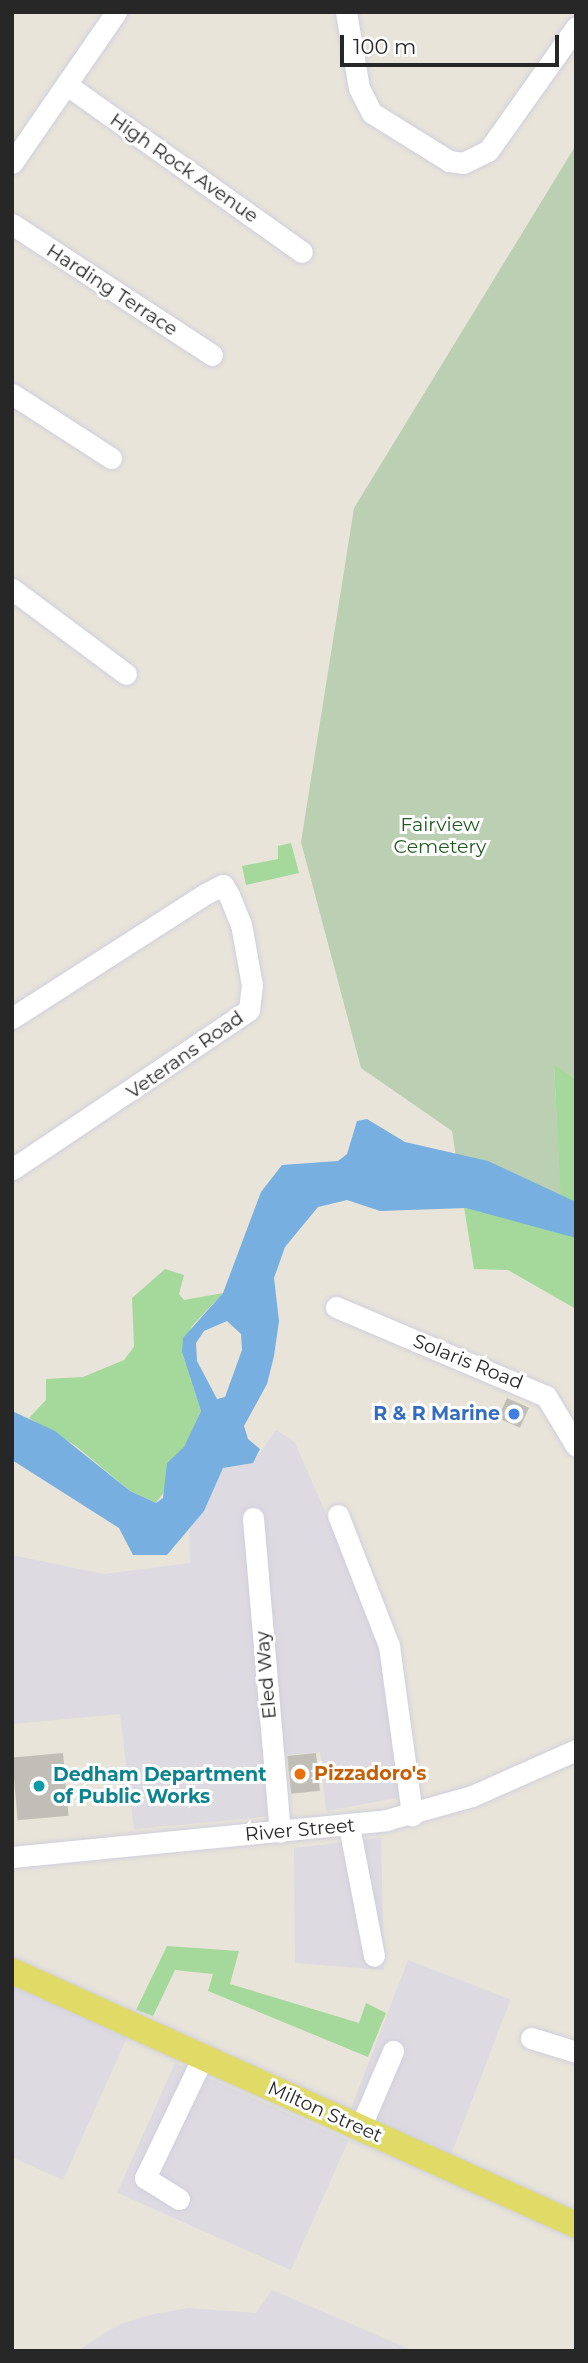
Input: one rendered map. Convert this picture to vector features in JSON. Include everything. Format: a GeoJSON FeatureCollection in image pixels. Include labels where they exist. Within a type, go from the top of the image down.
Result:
{"type":"FeatureCollection","features":[{"type":"Feature","properties":{"kind":"main road","name":"Milton Street"},"geometry":{"type":"LineString","coordinates":[[12,1960],[75,1999]]}},
{"type":"Feature","properties":{"kind":"main road","name":"Milton Street"},"geometry":{"type":"LineString","coordinates":[[12,1971],[576,2225]]}},
{"type":"Feature","properties":{"kind":"street"},"geometry":{"type":"LineString","coordinates":[[12,163],[116,12]]}},
{"type":"Feature","properties":{"kind":"street"},"geometry":{"type":"LineString","coordinates":[[346,12],[359,88],[372,113],[449,161],[463,163],[488,151],[576,26]]}},
{"type":"Feature","properties":{"kind":"street","name":"High Rock Avenue"},"geometry":{"type":"LineString","coordinates":[[67,85],[302,252]]}},
{"type":"Feature","properties":{"kind":"street","name":"Harding Terrace"},"geometry":{"type":"LineString","coordinates":[[12,224],[212,355]]}},
{"type":"Feature","properties":{"kind":"street"},"geometry":{"type":"LineString","coordinates":[[12,394],[111,458]]}},
{"type":"Feature","properties":{"kind":"street"},"geometry":{"type":"LineString","coordinates":[[12,589],[126,674]]}},
{"type":"Feature","properties":{"kind":"street","name":"Veterans Road"},"geometry":{"type":"LineString","coordinates":[[12,1018],[205,894],[223,885],[229,895],[241,924],[250,972],[249,1010],[12,1169]]}},
{"type":"Feature","properties":{"kind":"street","name":"Solaris Road"},"geometry":{"type":"LineString","coordinates":[[336,1307],[535,1389],[555,1405],[576,1446]]}},
{"type":"Feature","properties":{"kind":"street"},"geometry":{"type":"LineString","coordinates":[[338,1515],[385,1633],[412,1815]]}},
{"type":"Feature","properties":{"kind":"street","name":"Eled Way"},"geometry":{"type":"LineString","coordinates":[[253,1518],[280,1832]]}},
{"type":"Feature","properties":{"kind":"street","name":"River Street"},"geometry":{"type":"LineString","coordinates":[[12,1857],[349,1826],[412,1815],[499,1786],[576,1750]]}},
{"type":"Feature","properties":{"kind":"street"},"geometry":{"type":"LineString","coordinates":[[349,1826],[374,1956]]}},
{"type":"Feature","properties":{"kind":"street"},"geometry":{"type":"LineString","coordinates":[[531,2038],[576,2052]]}},
{"type":"Feature","properties":{"kind":"street"},"geometry":{"type":"LineString","coordinates":[[360,2127],[393,2051]]}},
{"type":"Feature","properties":{"kind":"street"},"geometry":{"type":"LineString","coordinates":[[179,2199],[145,2178],[203,2057]]}},
{"type":"Feature","properties":{"kind":"shaded area"},"geometry":{"type":"Polygon","coordinates":[[[276,1430],[295,1443],[385,1649],[403,1797],[326,1811],[320,1752],[278,1756],[285,1815],[134,1829],[120,1714],[12,1724],[12,1555],[104,1574],[190,1563],[189,1532],[223,1468],[253,1463],[276,1430]]]}},
{"type":"Feature","properties":{"kind":"shaded area"},"geometry":{"type":"Polygon","coordinates":[[[381,1838],[384,1970],[295,1963],[294,1848],[381,1838]]]}},
{"type":"Feature","properties":{"kind":"shaded area"},"geometry":{"type":"Polygon","coordinates":[[[408,1960],[511,1999],[451,2154],[349,2115],[408,1960]]]}},
{"type":"Feature","properties":{"kind":"shaded area"},"geometry":{"type":"Polygon","coordinates":[[[12,1979],[130,2031],[63,2180],[12,2157],[12,1979]]]}},
{"type":"Feature","properties":{"kind":"shaded area"},"geometry":{"type":"Polygon","coordinates":[[[175,2063],[349,2140],[291,2270],[117,2193],[175,2063]]]}},
{"type":"Feature","properties":{"kind":"shaded area"},"geometry":{"type":"Polygon","coordinates":[[[272,2290],[414,2351],[77,2351],[120,2324],[154,2314],[188,2308],[256,2313],[272,2290]]]}},
{"type":"Feature","properties":{"kind":"green space","name":"Fairview Cemetery"},"geometry":{"type":"Polygon","coordinates":[[[576,145],[576,1079],[554,1065],[561,1196],[525,1181],[458,1170],[452,1131],[361,1068],[301,842],[354,508],[576,145]]]}},
{"type":"Feature","properties":{"kind":"green space"},"geometry":{"type":"Polygon","coordinates":[[[291,843],[299,873],[246,885],[242,866],[278,859],[278,846],[291,843]]]}},
{"type":"Feature","properties":{"kind":"green space"},"geometry":{"type":"Polygon","coordinates":[[[554,1064],[576,1079],[576,1309],[508,1270],[474,1269],[458,1170],[525,1181],[560,1195],[554,1064]]]}},
{"type":"Feature","properties":{"kind":"green space"},"geometry":{"type":"Polygon","coordinates":[[[165,1269],[184,1275],[179,1294],[184,1300],[223,1293],[192,1326],[182,1352],[201,1411],[184,1448],[167,1463],[166,1489],[156,1503],[130,1491],[76,1446],[29,1418],[46,1400],[46,1379],[83,1377],[124,1360],[134,1347],[132,1298],[165,1269]]]}},
{"type":"Feature","properties":{"kind":"green space"},"geometry":{"type":"Polygon","coordinates":[[[167,1946],[239,1951],[230,1984],[359,2023],[366,2003],[386,2013],[368,2057],[208,1991],[213,1974],[175,1970],[153,2016],[136,2010],[167,1946]]]}},
{"type":"Feature","properties":{"kind":"water"},"geometry":{"type":"Polygon","coordinates":[[[367,1119],[405,1142],[488,1161],[576,1202],[576,1238],[466,1208],[380,1211],[347,1200],[318,1207],[285,1247],[274,1278],[279,1321],[274,1356],[267,1384],[244,1426],[248,1439],[260,1449],[253,1463],[223,1468],[204,1511],[167,1555],[133,1555],[119,1528],[12,1460],[12,1411],[55,1431],[130,1491],[156,1503],[163,1498],[167,1463],[184,1447],[201,1411],[182,1352],[183,1338],[223,1293],[261,1192],[282,1165],[338,1161],[347,1154],[357,1121],[367,1119]],[[227,1321],[204,1331],[196,1343],[197,1361],[217,1399],[225,1397],[242,1350],[241,1334],[227,1321]]]}},
{"type":"Feature","properties":{"kind":"building","name":"R & R Marine"},"geometry":{"type":"Polygon","coordinates":[[[507,1398],[529,1408],[520,1428],[498,1418],[507,1398]]]}},
{"type":"Feature","properties":{"kind":"building","name":"Dedham Department of Public Works"},"geometry":{"type":"Polygon","coordinates":[[[63,1753],[68,1816],[18,1820],[12,1757],[63,1753]]]}},
{"type":"Feature","properties":{"kind":"building","name":"Pizzadoro's"},"geometry":{"type":"Polygon","coordinates":[[[316,1753],[320,1791],[291,1794],[287,1756],[316,1753]]]}},
{"type":"Feature","properties":{"kind":"place","name":"R & R Marine"},"geometry":{"type":"Point","coordinates":[514,1414]}},
{"type":"Feature","properties":{"kind":"place","name":"Pizzadoro's"},"geometry":{"type":"Point","coordinates":[300,1774]}},
{"type":"Feature","properties":{"kind":"place","name":"Dedham Department of Public Works"},"geometry":{"type":"Point","coordinates":[39,1786]}}]}
